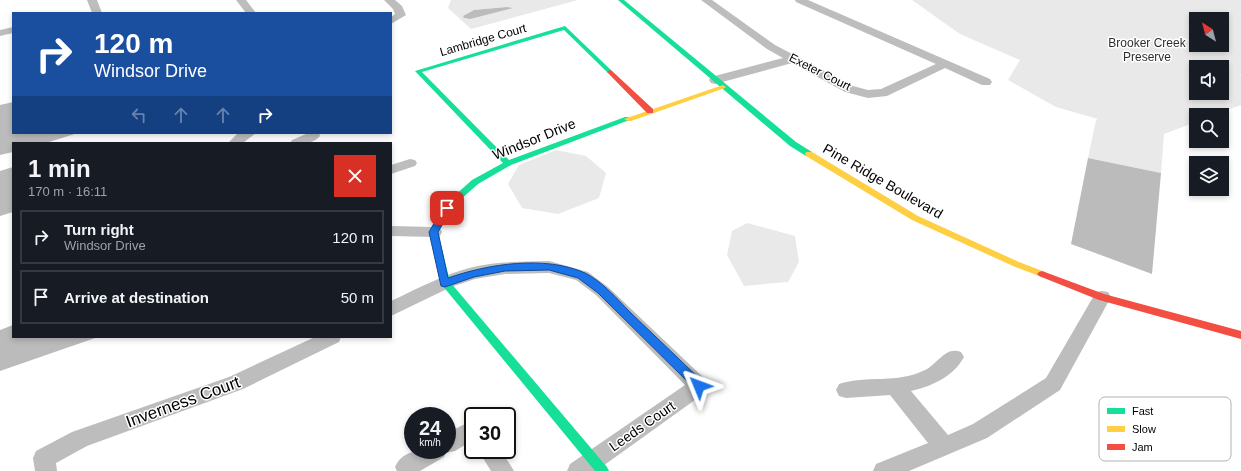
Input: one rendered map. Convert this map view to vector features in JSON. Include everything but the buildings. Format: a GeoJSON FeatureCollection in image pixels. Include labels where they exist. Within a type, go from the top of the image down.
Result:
{"type":"FeatureCollection","features":[{"type":"Feature","properties":{"kind":"street"},"geometry":{"type":"LineString","coordinates":[[92,0],[94,12]]}},
{"type":"Feature","properties":{"kind":"street"},"geometry":{"type":"LineString","coordinates":[[241,0],[250,12]]}},
{"type":"Feature","properties":{"kind":"street"},"geometry":{"type":"LineString","coordinates":[[389,0],[398,8],[401,15],[392,20]]}},
{"type":"Feature","properties":{"kind":"street","name":"Pine Ridge Boulevard"},"geometry":{"type":"LineString","coordinates":[[621,0],[793,144],[915,218],[1016,264],[1102,296],[1241,335]]}},
{"type":"Feature","properties":{"kind":"street","name":"Exeter Court"},"geometry":{"type":"LineString","coordinates":[[706,0],[771,47],[849,89],[868,94],[883,93],[945,64]]}},
{"type":"Feature","properties":{"kind":"street"},"geometry":{"type":"LineString","coordinates":[[800,0],[986,82]]}},
{"type":"Feature","properties":{"kind":"street","name":"Lambridge Court"},"geometry":{"type":"LineString","coordinates":[[508,163],[418,71],[565,28],[650,111]]}},
{"type":"Feature","properties":{"kind":"street"},"geometry":{"type":"LineString","coordinates":[[0,33],[12,30]]}},
{"type":"Feature","properties":{"kind":"street","name":"Windsor Drive"},"geometry":{"type":"LineString","coordinates":[[434,232],[447,208],[453,202],[476,182],[508,163],[650,111],[719,83],[793,59]]}},
{"type":"Feature","properties":{"kind":"street"},"geometry":{"type":"LineString","coordinates":[[235,142],[246,134]]}},
{"type":"Feature","properties":{"kind":"street"},"geometry":{"type":"LineString","coordinates":[[299,142],[313,136],[312,134]]}},
{"type":"Feature","properties":{"kind":"street"},"geometry":{"type":"LineString","coordinates":[[392,170],[410,163]]}},
{"type":"Feature","properties":{"kind":"street"},"geometry":{"type":"LineString","coordinates":[[392,231],[434,232],[445,283],[591,467]]}},
{"type":"Feature","properties":{"kind":"street","name":"Leeds Court"},"geometry":{"type":"LineString","coordinates":[[445,283],[472,273],[505,268],[549,267],[582,276],[602,291],[699,386],[591,467]]}},
{"type":"Feature","properties":{"kind":"street"},"geometry":{"type":"LineString","coordinates":[[392,309],[445,283]]}},
{"type":"Feature","properties":{"kind":"street"},"geometry":{"type":"LineString","coordinates":[[884,471],[980,432],[1053,384],[1102,296]]}},
{"type":"Feature","properties":{"kind":"street","name":"Inverness Court"},"geometry":{"type":"LineString","coordinates":[[46,471],[44,458],[80,439],[236,383],[330,338]]}},
{"type":"Feature","properties":{"kind":"street"},"geometry":{"type":"LineString","coordinates":[[846,390],[894,386],[922,380],[938,373],[948,366],[954,357]]}},
{"type":"Feature","properties":{"kind":"street"},"geometry":{"type":"LineString","coordinates":[[894,386],[944,446]]}},
{"type":"Feature","properties":{"kind":"street"},"geometry":{"type":"LineString","coordinates":[[409,471],[406,467],[420,459]]}},
{"type":"Feature","properties":{"kind":"street"},"geometry":{"type":"LineString","coordinates":[[495,459],[503,471]]}},
{"type":"Feature","properties":{"kind":"green space"},"geometry":{"type":"Polygon","coordinates":[[[451,0],[578,0],[471,29],[448,8],[451,0]],[[512,7],[474,10],[463,16],[466,19],[512,7]]]}},
{"type":"Feature","properties":{"kind":"green space","name":"Brooker Creek Preserve"},"geometry":{"type":"Polygon","coordinates":[[[912,0],[1241,0],[1241,105],[1229,109],[1229,108],[1189,108],[1189,125],[1164,134],[1161,173],[1088,158],[1096,120],[1098,119],[1056,107],[1008,80],[1020,60],[960,34],[912,0]]]}},
{"type":"Feature","properties":{"kind":"green space"},"geometry":{"type":"Polygon","coordinates":[[[556,150],[586,156],[606,173],[599,198],[558,214],[522,208],[508,184],[519,165],[556,150]]]}},
{"type":"Feature","properties":{"kind":"green space"},"geometry":{"type":"Polygon","coordinates":[[[747,223],[795,236],[799,262],[788,282],[744,286],[727,255],[732,231],[747,223]]]}},
{"type":"Feature","properties":{"kind":"shaded area"},"geometry":{"type":"Polygon","coordinates":[[[507,7],[513,8],[470,19],[464,18],[463,16],[474,10],[507,7]]]}},
{"type":"Feature","properties":{"kind":"shaded area"},"geometry":{"type":"Polygon","coordinates":[[[12,102],[12,134],[75,134],[49,142],[12,142],[12,152],[0,155],[0,105],[12,102]]]}},
{"type":"Feature","properties":{"kind":"shaded area"},"geometry":{"type":"Polygon","coordinates":[[[1088,158],[1161,173],[1152,274],[1071,244],[1088,158]]]}},
{"type":"Feature","properties":{"kind":"shaded area"},"geometry":{"type":"Polygon","coordinates":[[[12,167],[12,212],[0,216],[0,171],[12,167]]]}},
{"type":"Feature","properties":{"kind":"shaded area"},"geometry":{"type":"Polygon","coordinates":[[[12,325],[12,338],[95,338],[0,371],[0,330],[12,325]]]}},
{"type":"Feature","properties":{"kind":"traffic: fast"},"geometry":{"type":"LineString","coordinates":[[621,0],[793,144],[809,154]]}},
{"type":"Feature","properties":{"kind":"traffic: fast"},"geometry":{"type":"LineString","coordinates":[[508,163],[418,71],[565,28],[610,72]]}},
{"type":"Feature","properties":{"kind":"traffic: fast"},"geometry":{"type":"LineString","coordinates":[[603,471],[445,283],[434,232],[447,207],[475,182],[508,163],[628,119]]}},
{"type":"Feature","properties":{"kind":"traffic: slow"},"geometry":{"type":"LineString","coordinates":[[628,119],[723,87]]}},
{"type":"Feature","properties":{"kind":"traffic: slow"},"geometry":{"type":"LineString","coordinates":[[809,154],[915,218],[1016,264],[1042,274]]}},
{"type":"Feature","properties":{"kind":"traffic: jam"},"geometry":{"type":"LineString","coordinates":[[610,72],[650,111]]}},
{"type":"Feature","properties":{"kind":"traffic: jam"},"geometry":{"type":"LineString","coordinates":[[1042,274],[1102,297],[1241,335]]}},
{"type":"Feature","properties":{"kind":"route"},"geometry":{"type":"LineString","coordinates":[[447,208],[434,232],[445,283],[472,273],[505,268],[549,267],[582,276],[602,291],[699,386]]}}]}
